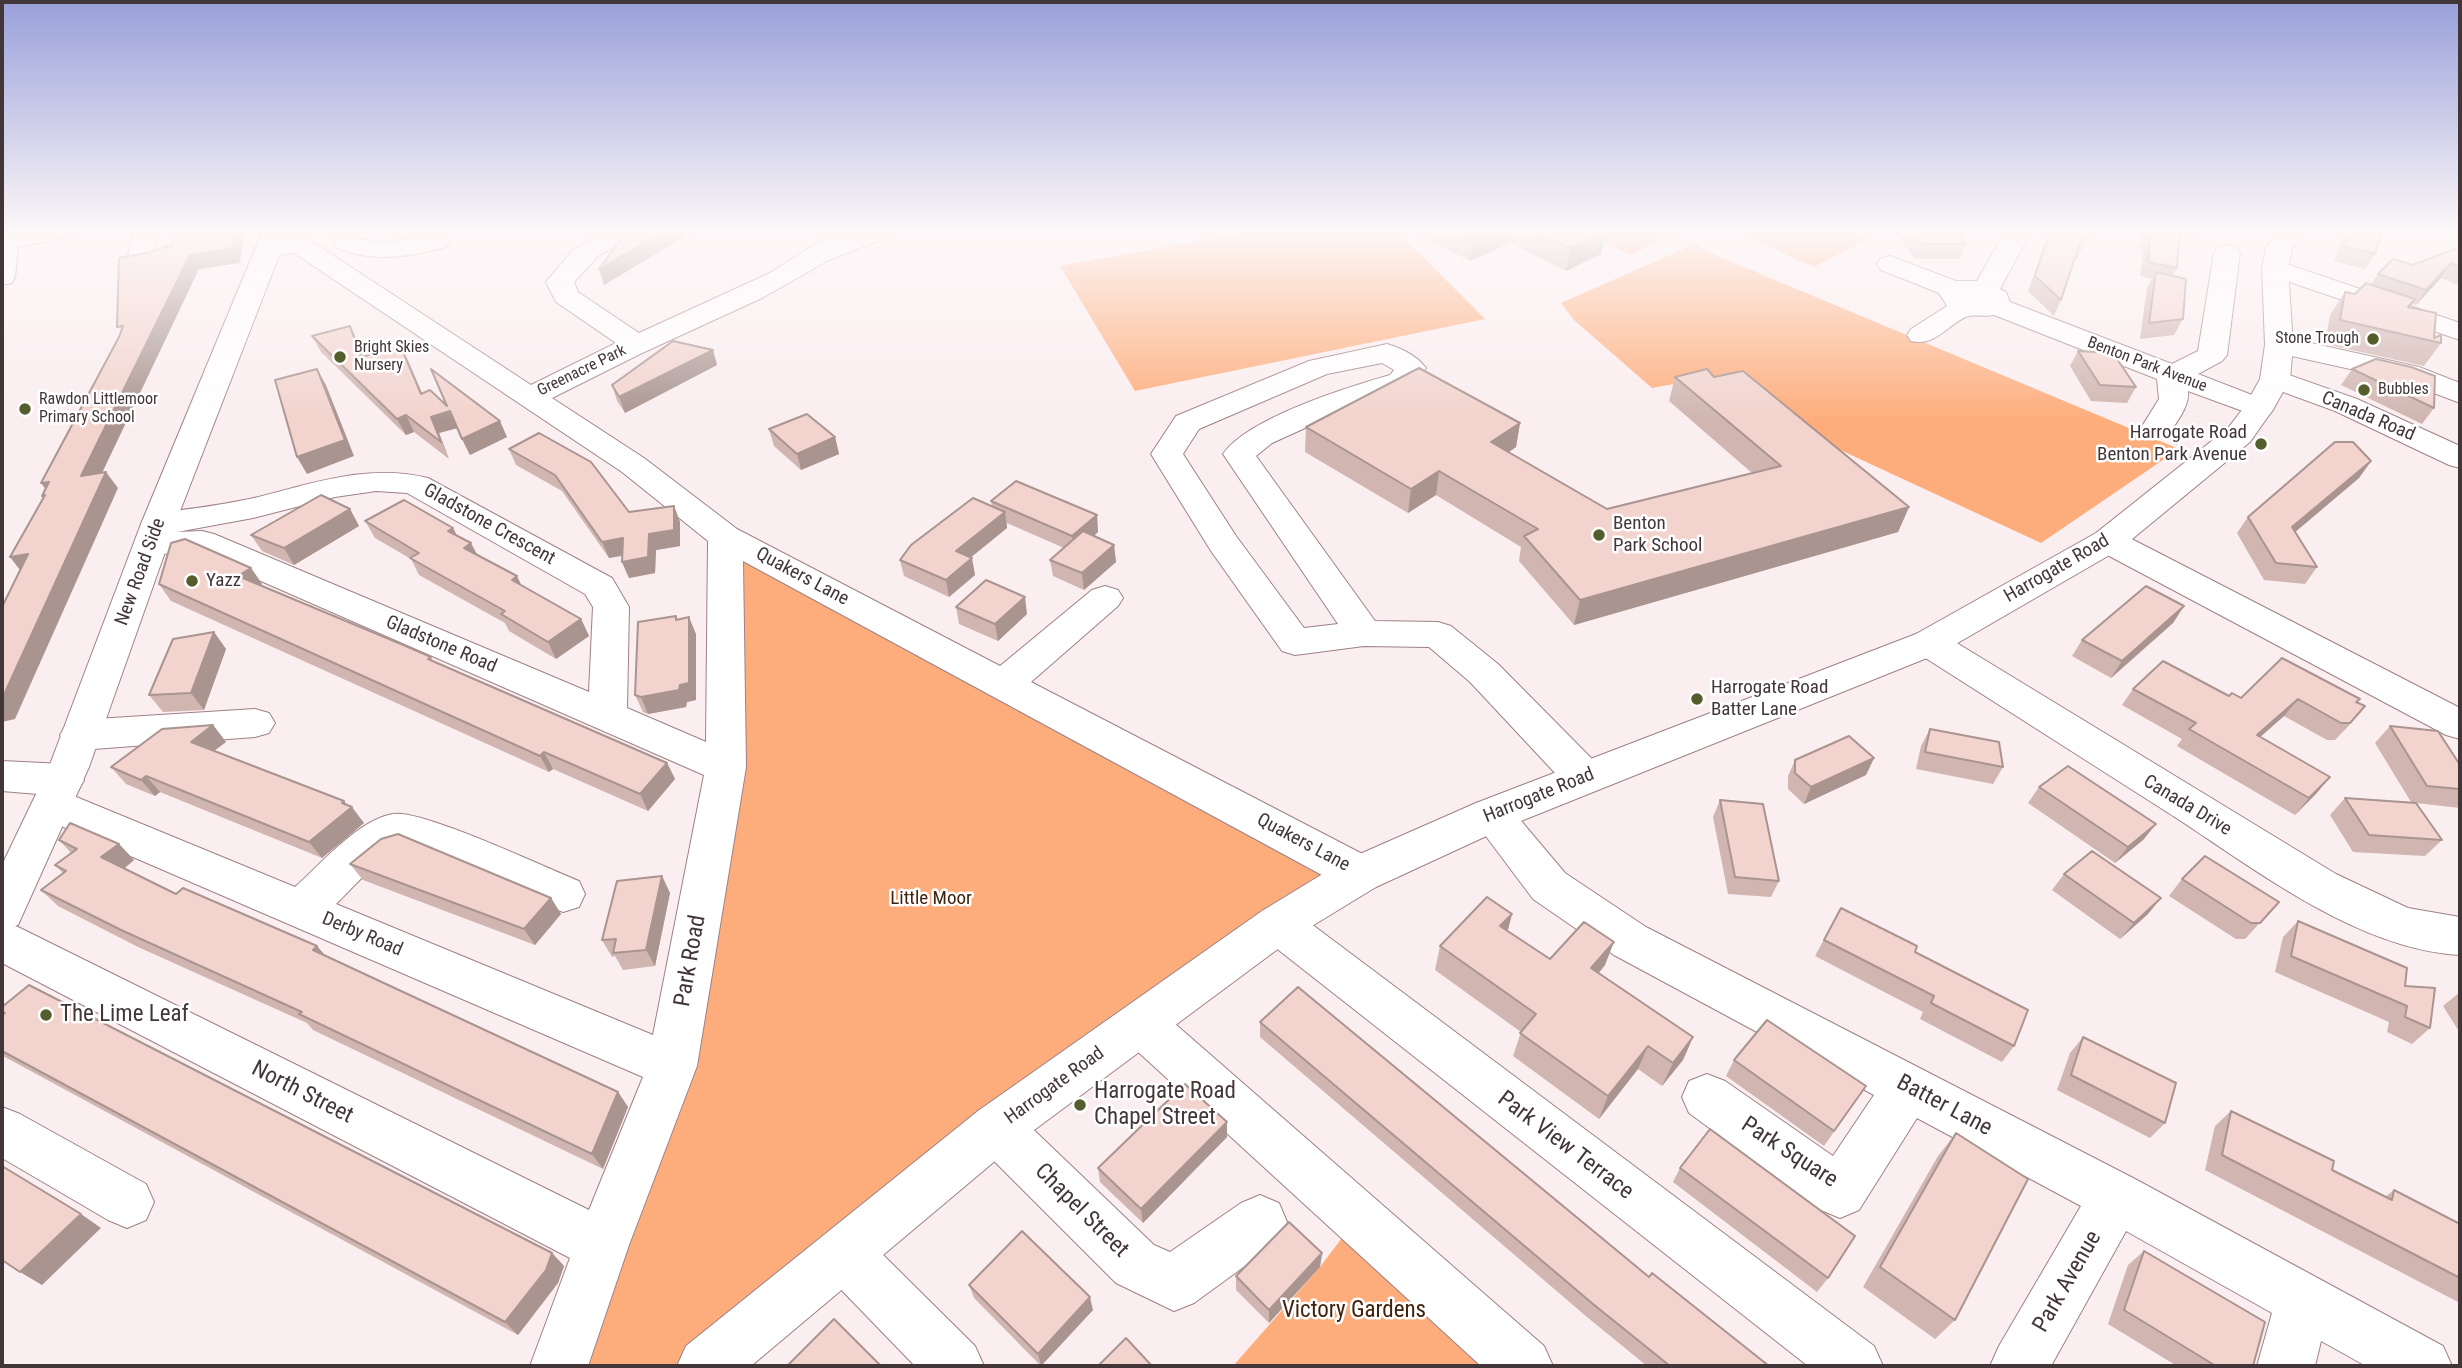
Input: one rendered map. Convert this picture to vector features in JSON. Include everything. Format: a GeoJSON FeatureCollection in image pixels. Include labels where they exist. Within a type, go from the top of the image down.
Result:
{"type":"FeatureCollection","features":[{"type":"Feature","properties":{"kind":"street","name":"New Road Side"},"geometry":{"type":"LineString","coordinates":[[2,912],[58,792],[155,534],[251,294]]}},
{"type":"Feature","properties":{"kind":"street","name":"Quakers Lane"},"geometry":{"type":"LineString","coordinates":[[372,294],[633,465],[725,537],[1005,683],[1360,874]]}},
{"type":"Feature","properties":{"kind":"street","name":"Greenacre Park"},"geometry":{"type":"LineString","coordinates":[[565,294],[637,344]]}},
{"type":"Feature","properties":{"kind":"street","name":"Greenacre Park"},"geometry":{"type":"LineString","coordinates":[[528,398],[637,344],[748,294]]}},
{"type":"Feature","properties":{"kind":"street","name":"Benton Park Avenue"},"geometry":{"type":"LineString","coordinates":[[1965,294],[2172,376],[2271,377]]}},
{"type":"Feature","properties":{"kind":"street"},"geometry":{"type":"LineString","coordinates":[[1921,335],[1978,294]]}},
{"type":"Feature","properties":{"kind":"street"},"geometry":{"type":"LineString","coordinates":[[2157,428],[2174,400],[2172,376],[2212,355],[2221,294]]}},
{"type":"Feature","properties":{"kind":"street"},"geometry":{"type":"LineString","coordinates":[[2275,294],[2271,377],[2409,373],[2460,394]]}},
{"type":"Feature","properties":{"kind":"street"},"geometry":{"type":"LineString","coordinates":[[2321,294],[2325,298],[2420,328],[2460,346]]}},
{"type":"Feature","properties":{"kind":"street"},"geometry":{"type":"LineString","coordinates":[[2354,294],[2460,332]]}},
{"type":"Feature","properties":{"kind":"street"},"geometry":{"type":"LineString","coordinates":[[2431,320],[2460,309]]}},
{"type":"Feature","properties":{"kind":"street"},"geometry":{"type":"LineString","coordinates":[[1364,633],[1239,454],[1261,436],[1356,394],[1401,381],[1411,368],[1387,353],[1319,367],[1187,423],[1167,454],[1223,543],[1295,642],[1364,633],[1437,635],[1484,673],[1585,778]]}},
{"type":"Feature","properties":{"kind":"street","name":"Canada Road"},"geometry":{"type":"LineString","coordinates":[[2271,377],[2346,405],[2460,458]]}},
{"type":"Feature","properties":{"kind":"street","name":"Harrogate Road"},"geometry":{"type":"LineString","coordinates":[[706,1366],[996,1128],[1278,924],[1360,874],[1491,815],[1929,643],[2108,541],[2239,435],[2271,377]]}},
{"type":"Feature","properties":{"kind":"street","name":"Gladstone Crescent"},"geometry":{"type":"LineString","coordinates":[[155,534],[364,482],[394,479],[416,485],[599,586],[611,607],[607,716]]}},
{"type":"Feature","properties":{"kind":"street","name":"Gladstone Road"},"geometry":{"type":"LineString","coordinates":[[155,534],[202,542],[726,767]]}},
{"type":"Feature","properties":{"kind":"street","name":"Park Road"},"geometry":{"type":"LineString","coordinates":[[559,1366],[602,1244],[672,1066],[726,767],[725,537]]}},
{"type":"Feature","properties":{"kind":"street"},"geometry":{"type":"LineString","coordinates":[[2108,541],[2460,725]]}},
{"type":"Feature","properties":{"kind":"street"},"geometry":{"type":"LineString","coordinates":[[1005,683],[1105,598]]}},
{"type":"Feature","properties":{"kind":"street","name":"Canada Drive"},"geometry":{"type":"LineString","coordinates":[[1929,643],[2320,887],[2382,919],[2440,935],[2460,936]]}},
{"type":"Feature","properties":{"kind":"street"},"geometry":{"type":"LineString","coordinates":[[80,735],[255,723]]}},
{"type":"Feature","properties":{"kind":"street","name":"Derby Road"},"geometry":{"type":"LineString","coordinates":[[2,776],[58,792],[301,909],[672,1066]]}},
{"type":"Feature","properties":{"kind":"street","name":"Batter Lane"},"geometry":{"type":"LineString","coordinates":[[1491,815],[1549,886],[1630,941],[2116,1197],[2423,1366]]}},
{"type":"Feature","properties":{"kind":"street"},"geometry":{"type":"LineString","coordinates":[[301,909],[373,843],[394,830],[415,832],[563,894]]}},
{"type":"Feature","properties":{"kind":"street","name":"Park View Terrace"},"geometry":{"type":"LineString","coordinates":[[1278,924],[1854,1366]]}},
{"type":"Feature","properties":{"kind":"street","name":"North Street"},"geometry":{"type":"LineString","coordinates":[[2,941],[602,1244]]}},
{"type":"Feature","properties":{"kind":"street"},"geometry":{"type":"LineString","coordinates":[[1141,1024],[1524,1366]]}},
{"type":"Feature","properties":{"kind":"street","name":"Park Square"},"geometry":{"type":"LineString","coordinates":[[1707,1097],[1840,1192],[1908,1088]]}},
{"type":"Feature","properties":{"kind":"street","name":"Chapel Street"},"geometry":{"type":"LineString","coordinates":[[996,1128],[1135,1264],[1174,1283],[1260,1222]]}},
{"type":"Feature","properties":{"kind":"street"},"geometry":{"type":"LineString","coordinates":[[2,1131],[127,1202]]}},
{"type":"Feature","properties":{"kind":"street","name":"Park Avenue"},"geometry":{"type":"LineString","coordinates":[[2019,1366],[2116,1197]]}},
{"type":"Feature","properties":{"kind":"street"},"geometry":{"type":"LineString","coordinates":[[844,1254],[955,1366]]}},
{"type":"Feature","properties":{"kind":"street"},"geometry":{"type":"LineString","coordinates":[[2286,1366],[2304,1300]]}},
{"type":"Feature","properties":{"kind":"green space"},"geometry":{"type":"Polygon","coordinates":[[[1077,294],[1460,294],[1485,319],[1135,391],[1077,294]]]}},
{"type":"Feature","properties":{"kind":"green space"},"geometry":{"type":"Polygon","coordinates":[[[1582,294],[1808,294],[2179,449],[2041,543],[1836,448],[1712,377],[1652,388],[1574,320],[1561,303],[1582,294]]]}},
{"type":"Feature","properties":{"kind":"green space","name":"Little Moor"},"geometry":{"type":"Polygon","coordinates":[[[725,537],[1360,874],[996,1128],[706,1366],[559,1366],[602,1244],[726,767],[725,537]]]}},
{"type":"Feature","properties":{"kind":"green space","name":"Victory Gardens"},"geometry":{"type":"Polygon","coordinates":[[[1348,1230],[1497,1366],[1233,1366],[1320,1267],[1348,1230]]]}},
{"type":"Feature","properties":{"kind":"building"},"geometry":{"type":"Polygon","coordinates":[[[118,294],[171,294],[81,476],[106,472],[2,699],[2,607],[28,554],[10,557],[45,495],[42,496],[49,482],[41,483],[123,326],[117,327],[118,294]]]}},
{"type":"Feature","properties":{"kind":"building"},"geometry":{"type":"Polygon","coordinates":[[[2153,294],[2185,294],[2183,319],[2149,323],[2153,294]]]}},
{"type":"Feature","properties":{"kind":"building"},"geometry":{"type":"Polygon","coordinates":[[[2345,294],[2399,294],[2415,299],[2408,307],[2436,313],[2434,338],[2441,335],[2441,343],[2340,320],[2345,294]]]}},
{"type":"Feature","properties":{"kind":"building"},"geometry":{"type":"Polygon","coordinates":[[[350,326],[361,357],[401,347],[421,394],[430,390],[447,406],[431,369],[500,421],[462,439],[450,411],[431,417],[441,442],[406,415],[397,419],[312,336],[350,326]]]}},
{"type":"Feature","properties":{"kind":"building"},"geometry":{"type":"Polygon","coordinates":[[[673,341],[713,350],[619,397],[612,385],[673,341]]]}},
{"type":"Feature","properties":{"kind":"building"},"geometry":{"type":"Polygon","coordinates":[[[2078,351],[2113,353],[2136,387],[2100,385],[2078,351]]]}},
{"type":"Feature","properties":{"kind":"building"},"geometry":{"type":"Polygon","coordinates":[[[2376,359],[2435,376],[2434,408],[2352,369],[2376,359]]]}},
{"type":"Feature","properties":{"kind":"building"},"geometry":{"type":"Polygon","coordinates":[[[1419,368],[1520,423],[1491,442],[1607,509],[1781,466],[1675,377],[1707,369],[1714,377],[1743,371],[1909,507],[1580,600],[1524,536],[1538,529],[1439,471],[1411,489],[1306,427],[1419,368]]]}},
{"type":"Feature","properties":{"kind":"building"},"geometry":{"type":"Polygon","coordinates":[[[317,369],[345,440],[297,457],[275,380],[317,369]]]}},
{"type":"Feature","properties":{"kind":"building"},"geometry":{"type":"Polygon","coordinates":[[[807,414],[835,437],[797,454],[769,429],[807,414]]]}},
{"type":"Feature","properties":{"kind":"building"},"geometry":{"type":"Polygon","coordinates":[[[539,433],[591,462],[629,512],[674,506],[674,530],[649,534],[648,557],[622,562],[623,538],[602,542],[555,475],[509,449],[539,433]]]}},
{"type":"Feature","properties":{"kind":"building"},"geometry":{"type":"Polygon","coordinates":[[[2335,442],[2353,442],[2371,461],[2292,527],[2317,567],[2276,563],[2248,517],[2335,442]]]}},
{"type":"Feature","properties":{"kind":"building"},"geometry":{"type":"Polygon","coordinates":[[[1016,481],[1097,515],[1072,536],[991,501],[1016,481]]]}},
{"type":"Feature","properties":{"kind":"building"},"geometry":{"type":"Polygon","coordinates":[[[321,495],[350,509],[284,548],[251,535],[321,495]]]}},
{"type":"Feature","properties":{"kind":"building"},"geometry":{"type":"Polygon","coordinates":[[[973,498],[1005,512],[956,551],[972,558],[946,580],[900,560],[911,545],[973,498]]]}},
{"type":"Feature","properties":{"kind":"building"},"geometry":{"type":"Polygon","coordinates":[[[404,500],[453,528],[448,531],[471,543],[464,548],[517,576],[512,580],[581,619],[548,642],[501,614],[505,611],[410,558],[419,553],[365,521],[404,500]]]}},
{"type":"Feature","properties":{"kind":"building"},"geometry":{"type":"Polygon","coordinates":[[[1083,531],[1114,545],[1082,573],[1050,560],[1083,531]]]}},
{"type":"Feature","properties":{"kind":"building"},"geometry":{"type":"Polygon","coordinates":[[[185,539],[251,568],[238,576],[431,657],[428,659],[667,763],[640,794],[544,752],[540,756],[159,584],[171,543],[185,539]]]}},
{"type":"Feature","properties":{"kind":"building"},"geometry":{"type":"Polygon","coordinates":[[[986,580],[1025,597],[995,624],[956,607],[986,580]]]}},
{"type":"Feature","properties":{"kind":"building"},"geometry":{"type":"Polygon","coordinates":[[[2146,586],[2184,606],[2122,661],[2082,640],[2146,586]]]}},
{"type":"Feature","properties":{"kind":"building"},"geometry":{"type":"Polygon","coordinates":[[[676,616],[676,620],[689,617],[689,683],[680,685],[679,690],[641,697],[635,695],[638,622],[676,616]]]}},
{"type":"Feature","properties":{"kind":"building"},"geometry":{"type":"Polygon","coordinates":[[[214,632],[191,693],[149,695],[173,639],[214,632]]]}},
{"type":"Feature","properties":{"kind":"building"},"geometry":{"type":"Polygon","coordinates":[[[2282,658],[2360,699],[2356,702],[2365,706],[2350,723],[2341,723],[2298,699],[2257,735],[2330,777],[2309,798],[2189,729],[2196,723],[2133,689],[2163,661],[2229,696],[2232,693],[2241,698],[2282,658]]]}},
{"type":"Feature","properties":{"kind":"building"},"geometry":{"type":"Polygon","coordinates":[[[213,725],[191,742],[344,801],[342,803],[352,807],[309,842],[146,776],[141,780],[111,767],[162,729],[213,725]]]}},
{"type":"Feature","properties":{"kind":"building"},"geometry":{"type":"Polygon","coordinates":[[[2390,726],[2438,731],[2460,765],[2460,789],[2427,786],[2390,726]]]}},
{"type":"Feature","properties":{"kind":"building"},"geometry":{"type":"Polygon","coordinates":[[[1930,729],[1999,742],[2003,767],[1925,752],[1930,729]]]}},
{"type":"Feature","properties":{"kind":"building"},"geometry":{"type":"Polygon","coordinates":[[[1849,736],[1874,758],[1811,787],[1795,773],[1795,760],[1849,736]]]}},
{"type":"Feature","properties":{"kind":"building"},"geometry":{"type":"Polygon","coordinates":[[[2068,766],[2156,824],[2128,847],[2039,787],[2068,766]]]}},
{"type":"Feature","properties":{"kind":"building"},"geometry":{"type":"Polygon","coordinates":[[[2345,798],[2416,803],[2442,840],[2369,835],[2345,798]]]}},
{"type":"Feature","properties":{"kind":"building"},"geometry":{"type":"Polygon","coordinates":[[[1720,800],[1763,804],[1779,881],[1735,877],[1720,800]]]}},
{"type":"Feature","properties":{"kind":"building"},"geometry":{"type":"Polygon","coordinates":[[[70,823],[119,844],[101,857],[176,894],[183,888],[317,946],[313,950],[618,1092],[592,1154],[299,1014],[302,1012],[121,930],[41,890],[66,871],[55,865],[77,849],[59,840],[70,823]]]}},
{"type":"Feature","properties":{"kind":"building"},"geometry":{"type":"Polygon","coordinates":[[[398,834],[551,898],[524,929],[350,864],[381,839],[398,834]]]}},
{"type":"Feature","properties":{"kind":"building"},"geometry":{"type":"Polygon","coordinates":[[[2092,851],[2161,898],[2134,923],[2064,874],[2092,851]]]}},
{"type":"Feature","properties":{"kind":"building"},"geometry":{"type":"Polygon","coordinates":[[[2205,856],[2279,902],[2260,923],[2251,923],[2182,879],[2205,856]]]}},
{"type":"Feature","properties":{"kind":"building"},"geometry":{"type":"Polygon","coordinates":[[[662,876],[646,950],[613,953],[616,939],[602,940],[617,881],[662,876]]]}},
{"type":"Feature","properties":{"kind":"building"},"geometry":{"type":"Polygon","coordinates":[[[1487,897],[1512,914],[1500,926],[1550,959],[1584,922],[1614,942],[1591,968],[1693,1037],[1673,1063],[1648,1046],[1608,1096],[1520,1033],[1536,1014],[1440,946],[1487,897]]]}},
{"type":"Feature","properties":{"kind":"building"},"geometry":{"type":"Polygon","coordinates":[[[1841,908],[1917,946],[1915,952],[2028,1010],[2014,1046],[1931,1003],[1934,996],[1824,940],[1841,908]]]}},
{"type":"Feature","properties":{"kind":"building"},"geometry":{"type":"Polygon","coordinates":[[[2298,921],[2407,968],[2405,986],[2435,988],[2430,1028],[2405,1017],[2407,1006],[2291,956],[2298,921]]]}},
{"type":"Feature","properties":{"kind":"building"},"geometry":{"type":"Polygon","coordinates":[[[29,985],[552,1253],[546,1270],[505,1322],[2,1051],[2,1015],[5,1013],[2,1007],[29,985]]]}},
{"type":"Feature","properties":{"kind":"building"},"geometry":{"type":"Polygon","coordinates":[[[1298,987],[1649,1277],[1652,1273],[1769,1366],[1670,1366],[1260,1022],[1298,987]]]}},
{"type":"Feature","properties":{"kind":"building"},"geometry":{"type":"Polygon","coordinates":[[[1767,1020],[1866,1086],[1834,1131],[1734,1060],[1767,1020]]]}},
{"type":"Feature","properties":{"kind":"building"},"geometry":{"type":"Polygon","coordinates":[[[2083,1037],[2176,1083],[2165,1123],[2071,1075],[2083,1037]]]}},
{"type":"Feature","properties":{"kind":"building"},"geometry":{"type":"Polygon","coordinates":[[[1185,1084],[1227,1122],[1141,1209],[1098,1168],[1185,1084]]]}},
{"type":"Feature","properties":{"kind":"building"},"geometry":{"type":"Polygon","coordinates":[[[2231,1111],[2334,1161],[2332,1170],[2392,1200],[2394,1190],[2460,1224],[2460,1278],[2222,1155],[2231,1111]]]}},
{"type":"Feature","properties":{"kind":"building"},"geometry":{"type":"Polygon","coordinates":[[[1710,1129],[1855,1236],[1828,1278],[1680,1168],[1710,1129]]]}},
{"type":"Feature","properties":{"kind":"building"},"geometry":{"type":"Polygon","coordinates":[[[1956,1133],[2028,1179],[1955,1320],[1880,1267],[1956,1133]]]}},
{"type":"Feature","properties":{"kind":"building"},"geometry":{"type":"Polygon","coordinates":[[[2,1166],[81,1214],[20,1272],[2,1260],[2,1166]]]}},
{"type":"Feature","properties":{"kind":"building"},"geometry":{"type":"Polygon","coordinates":[[[1289,1222],[1322,1253],[1269,1310],[1236,1276],[1289,1222]]]}},
{"type":"Feature","properties":{"kind":"building"},"geometry":{"type":"Polygon","coordinates":[[[1022,1231],[1090,1297],[1038,1354],[969,1285],[1022,1231]]]}},
{"type":"Feature","properties":{"kind":"building"},"geometry":{"type":"Polygon","coordinates":[[[2144,1251],[2265,1322],[2253,1366],[2216,1366],[2124,1310],[2144,1251]]]}},
{"type":"Feature","properties":{"kind":"building"},"geometry":{"type":"Polygon","coordinates":[[[834,1319],[881,1366],[787,1366],[834,1319]]]}},
{"type":"Feature","properties":{"kind":"building"},"geometry":{"type":"Polygon","coordinates":[[[1126,1338],[1152,1366],[1098,1366],[1126,1338]]]}},
{"type":"Feature","properties":{"kind":"place","name":"Stone Trough"},"geometry":{"type":"Point","coordinates":[2373,339]}},
{"type":"Feature","properties":{"kind":"place","name":"Bright Skies Nursery"},"geometry":{"type":"Point","coordinates":[340,357]}},
{"type":"Feature","properties":{"kind":"place","name":"Bubbles"},"geometry":{"type":"Point","coordinates":[2364,390]}},
{"type":"Feature","properties":{"kind":"place","name":"Rawdon Littlemoor Primary School"},"geometry":{"type":"Point","coordinates":[25,409]}},
{"type":"Feature","properties":{"kind":"place","name":"Harrogate Road Benton Park Avenue"},"geometry":{"type":"Point","coordinates":[2261,444]}},
{"type":"Feature","properties":{"kind":"place","name":"Benton Park School"},"geometry":{"type":"Point","coordinates":[1599,535]}},
{"type":"Feature","properties":{"kind":"place","name":"Yazz"},"geometry":{"type":"Point","coordinates":[192,581]}},
{"type":"Feature","properties":{"kind":"place","name":"Harrogate Road Batter Lane"},"geometry":{"type":"Point","coordinates":[1697,699]}},
{"type":"Feature","properties":{"kind":"place","name":"The Lime Leaf"},"geometry":{"type":"Point","coordinates":[46,1015]}},
{"type":"Feature","properties":{"kind":"place","name":"Harrogate Road Chapel Street"},"geometry":{"type":"Point","coordinates":[1080,1105]}}]}
